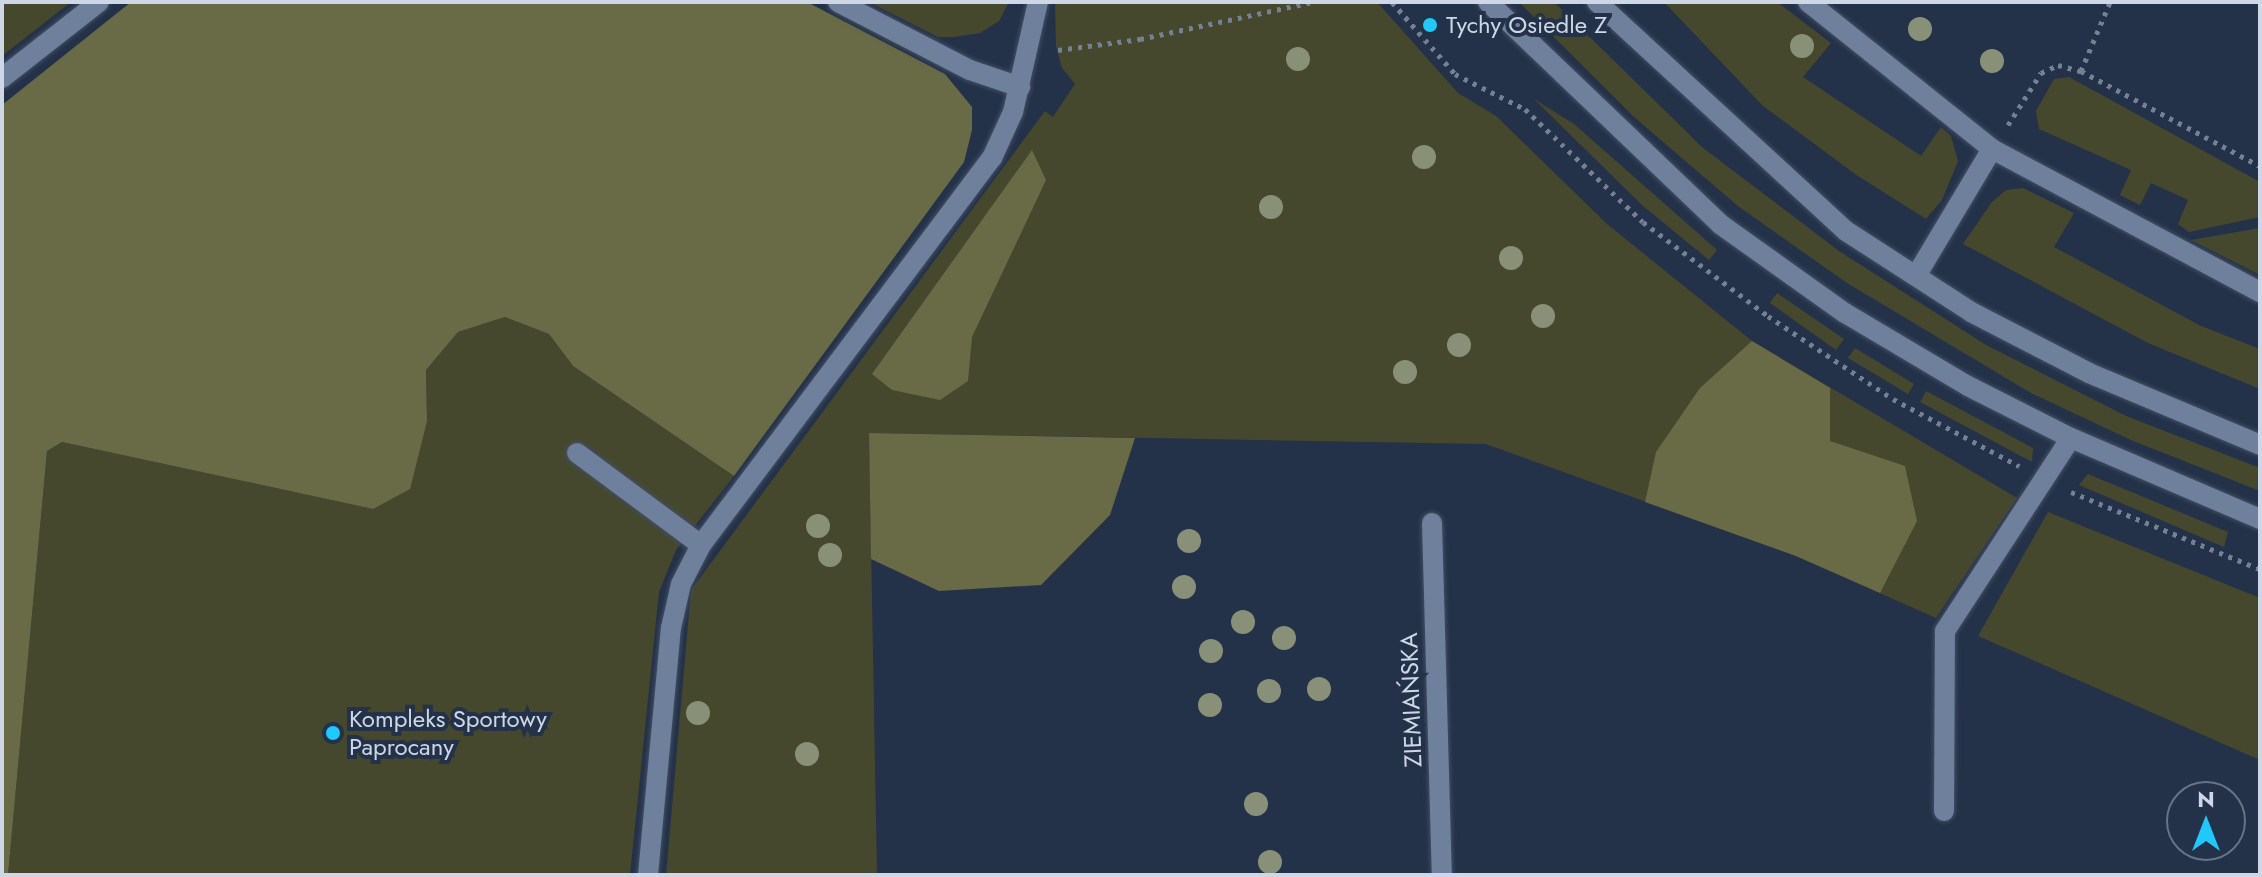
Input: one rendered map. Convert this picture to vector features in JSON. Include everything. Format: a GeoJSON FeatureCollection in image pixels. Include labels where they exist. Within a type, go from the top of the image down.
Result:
{"type":"FeatureCollection","features":[{"type":"Feature","properties":{"kind":"street"},"geometry":{"type":"LineString","coordinates":[[2,78],[99,2]]}},
{"type":"Feature","properties":{"kind":"street"},"geometry":{"type":"LineString","coordinates":[[838,2],[970,70],[1020,87]]}},
{"type":"Feature","properties":{"kind":"street"},"geometry":{"type":"LineString","coordinates":[[648,875],[671,628],[681,584],[701,545],[992,158],[1020,87],[1038,2]]}},
{"type":"Feature","properties":{"kind":"street"},"geometry":{"type":"LineString","coordinates":[[1488,2],[1720,224],[1845,313],[1968,386],[2071,438],[2260,519]]}},
{"type":"Feature","properties":{"kind":"street"},"geometry":{"type":"LineString","coordinates":[[1597,2],[1846,231],[1971,312],[2089,373],[2260,445]]}},
{"type":"Feature","properties":{"kind":"street"},"geometry":{"type":"LineString","coordinates":[[1820,6],[1992,149],[2260,292]]}},
{"type":"Feature","properties":{"kind":"street"},"geometry":{"type":"LineString","coordinates":[[1916,276],[1992,149]]}},
{"type":"Feature","properties":{"kind":"street"},"geometry":{"type":"LineString","coordinates":[[1944,811],[1945,631],[2071,438]]}},
{"type":"Feature","properties":{"kind":"street"},"geometry":{"type":"LineString","coordinates":[[577,453],[701,545]]}},
{"type":"Feature","properties":{"kind":"street","name":"ZIEMIAŃSKA"},"geometry":{"type":"LineString","coordinates":[[1432,523],[1442,875]]}},
{"type":"Feature","properties":{"kind":"path"},"geometry":{"type":"LineString","coordinates":[[1028,53],[1140,39],[1312,2]]}},
{"type":"Feature","properties":{"kind":"path"},"geometry":{"type":"LineString","coordinates":[[2081,71],[2110,2]]}},
{"type":"Feature","properties":{"kind":"path"},"geometry":{"type":"LineString","coordinates":[[1992,149],[2041,73],[2058,65],[2081,71],[2260,166]]}},
{"type":"Feature","properties":{"kind":"green space"},"geometry":{"type":"Polygon","coordinates":[[[2,2],[71,2],[2,56],[2,2]]]}},
{"type":"Feature","properties":{"kind":"green space"},"geometry":{"type":"Polygon","coordinates":[[[131,2],[807,2],[945,74],[972,107],[972,130],[964,162],[734,476],[573,366],[549,334],[505,317],[458,332],[426,370],[427,421],[410,489],[373,509],[62,442],[47,451],[8,875],[2,875],[2,105],[131,2]]]}},
{"type":"Feature","properties":{"kind":"green space"},"geometry":{"type":"Polygon","coordinates":[[[869,2],[1009,2],[999,21],[980,33],[938,37],[869,2]]]}},
{"type":"Feature","properties":{"kind":"green space"},"geometry":{"type":"Polygon","coordinates":[[[1055,2],[1377,2],[1458,93],[1496,116],[1607,224],[1752,341],[2017,498],[1936,618],[1796,556],[1486,444],[869,433],[877,875],[666,875],[691,590],[1045,111],[1053,117],[1075,84],[1062,68],[1056,46],[1055,2]]]}},
{"type":"Feature","properties":{"kind":"green space"},"geometry":{"type":"Polygon","coordinates":[[[1519,2],[1554,2],[1702,147],[1839,251],[1986,345],[2126,416],[2260,468],[2260,491],[2131,440],[2031,393],[1847,283],[1738,206],[1634,117],[1519,2]]]}},
{"type":"Feature","properties":{"kind":"green space"},"geometry":{"type":"Polygon","coordinates":[[[1664,2],[1777,2],[1831,43],[1803,77],[1921,156],[1941,127],[1951,136],[1958,161],[1942,200],[1926,219],[1855,174],[1763,106],[1664,2]]]}},
{"type":"Feature","properties":{"kind":"green space"},"geometry":{"type":"Polygon","coordinates":[[[2069,77],[2260,182],[2260,217],[2189,232],[2178,224],[2188,200],[2151,183],[2140,205],[2120,195],[2131,170],[2039,129],[2036,111],[2054,79],[2069,77]]]}},
{"type":"Feature","properties":{"kind":"green space"},"geometry":{"type":"Polygon","coordinates":[[[1534,99],[1574,124],[1717,250],[1709,260],[1643,206],[1534,99]]]}},
{"type":"Feature","properties":{"kind":"green space"},"geometry":{"type":"Polygon","coordinates":[[[1032,150],[1046,180],[972,337],[968,381],[940,400],[892,390],[872,374],[1032,150]]]}},
{"type":"Feature","properties":{"kind":"green space"},"geometry":{"type":"Polygon","coordinates":[[[2023,188],[2074,213],[2054,247],[2201,326],[2260,349],[2260,389],[2148,343],[1963,244],[1992,202],[2006,190],[2023,188]]]}},
{"type":"Feature","properties":{"kind":"green space"},"geometry":{"type":"Polygon","coordinates":[[[2260,228],[2260,275],[2191,240],[2260,228]]]}},
{"type":"Feature","properties":{"kind":"green space"},"geometry":{"type":"Polygon","coordinates":[[[1777,293],[1844,339],[1836,350],[1770,303],[1777,293]]]}},
{"type":"Feature","properties":{"kind":"green space","name":"Kompleks Sportowy Paprocany"},"geometry":{"type":"Polygon","coordinates":[[[505,317],[549,334],[573,366],[734,476],[676,550],[659,592],[630,875],[8,875],[47,451],[62,442],[373,509],[427,421],[426,370],[458,332],[505,317]]]}},
{"type":"Feature","properties":{"kind":"green space"},"geometry":{"type":"Polygon","coordinates":[[[1752,341],[1830,388],[1830,441],[1905,466],[1917,521],[1880,593],[1796,556],[1645,502],[1656,452],[1700,388],[1752,341]]]}},
{"type":"Feature","properties":{"kind":"green space"},"geometry":{"type":"Polygon","coordinates":[[[1855,348],[1914,384],[1908,394],[1848,358],[1855,348]]]}},
{"type":"Feature","properties":{"kind":"green space"},"geometry":{"type":"Polygon","coordinates":[[[1926,391],[2033,448],[2032,462],[1920,402],[1926,391]]]}},
{"type":"Feature","properties":{"kind":"green space"},"geometry":{"type":"Polygon","coordinates":[[[869,433],[1135,438],[1110,515],[1041,585],[939,591],[871,559],[869,433]]]}},
{"type":"Feature","properties":{"kind":"green space"},"geometry":{"type":"Polygon","coordinates":[[[2088,474],[2228,532],[2224,547],[2079,485],[2088,474]]]}},
{"type":"Feature","properties":{"kind":"green space"},"geometry":{"type":"Polygon","coordinates":[[[2048,512],[2260,598],[2260,760],[1978,636],[2048,512]]]}},
{"type":"Feature","properties":{"kind":"place","name":"Tychy Osiedle Z"},"geometry":{"type":"Point","coordinates":[1430,25]}},
{"type":"Feature","properties":{"kind":"place","name":"Kompleks Sportowy Paprocany"},"geometry":{"type":"Point","coordinates":[333,733]}}]}
